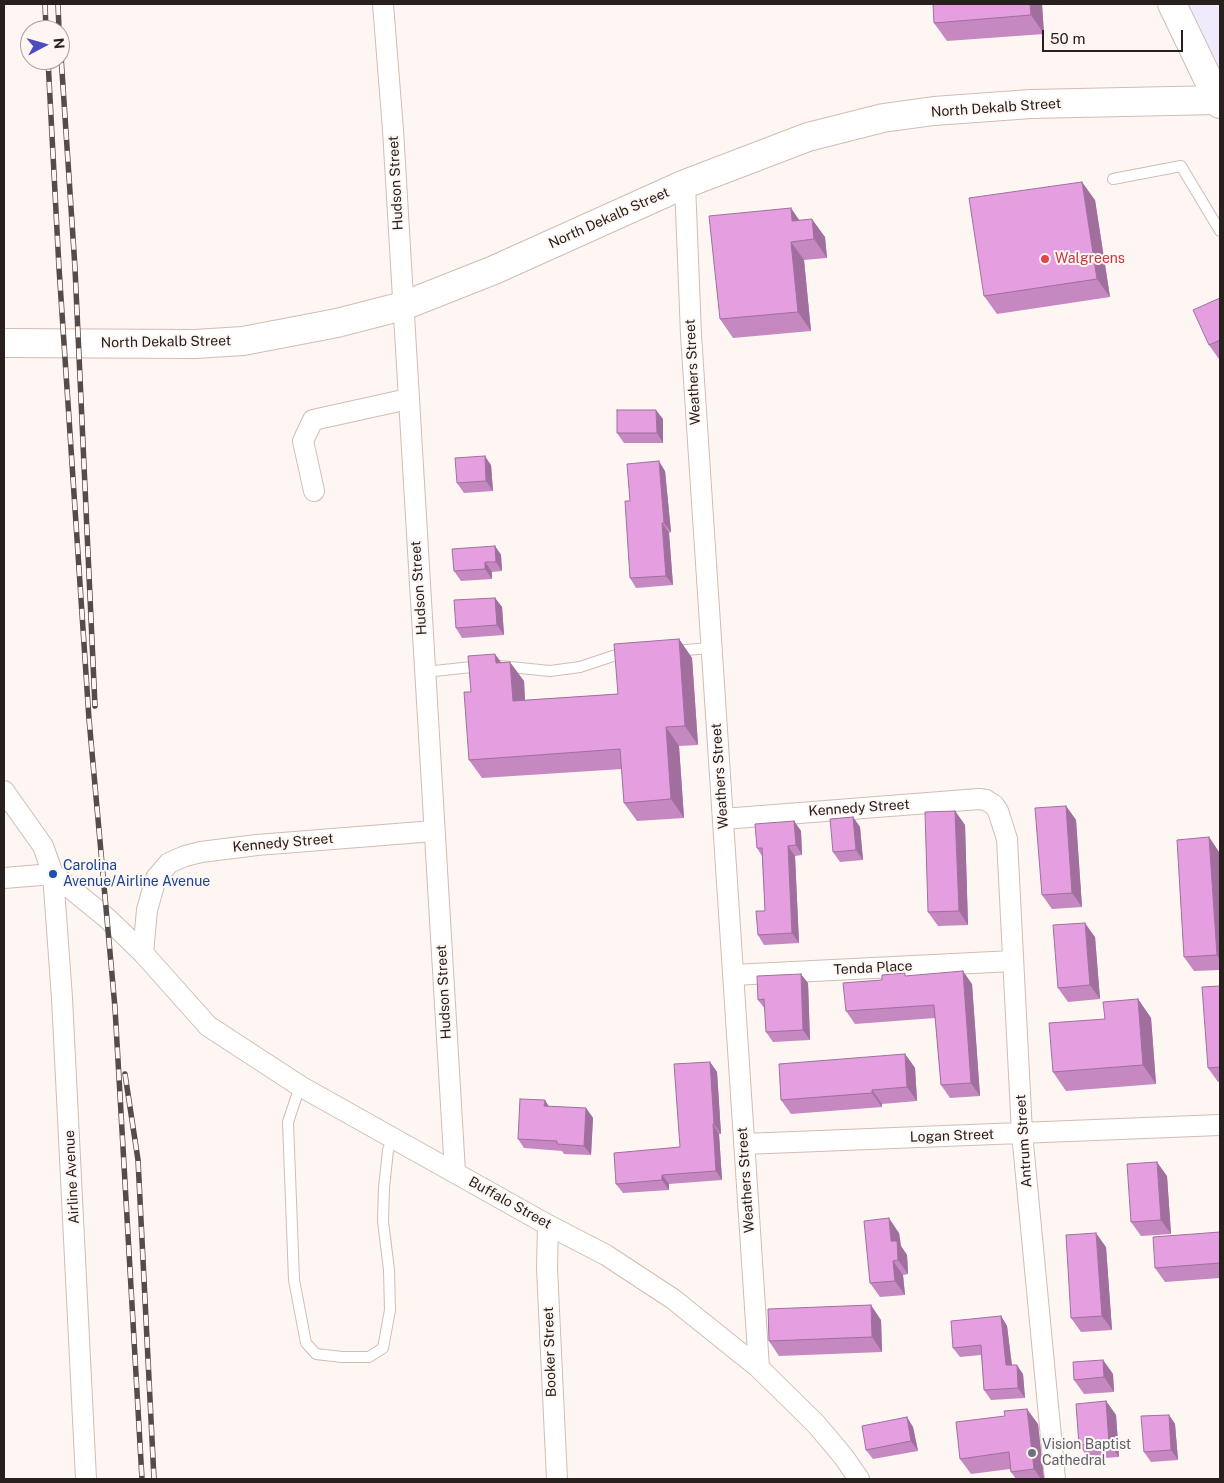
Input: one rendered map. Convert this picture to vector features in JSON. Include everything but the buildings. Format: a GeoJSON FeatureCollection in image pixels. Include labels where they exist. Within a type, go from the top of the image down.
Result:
{"type":"FeatureCollection","features":[{"type":"Feature","properties":{"kind":"main road"},"geometry":{"type":"LineString","coordinates":[[1172,4],[1219,102]]}},
{"type":"Feature","properties":{"kind":"main road","name":"North Dekalb Street"},"geometry":{"type":"LineString","coordinates":[[4,343],[194,344],[243,341],[328,324],[403,306],[494,270],[685,184],[808,137],[883,118],[934,111],[1031,104],[1219,102]]}},
{"type":"Feature","properties":{"kind":"street","name":"Hudson Street"},"geometry":{"type":"LineString","coordinates":[[383,4],[392,120],[455,1172]]}},
{"type":"Feature","properties":{"kind":"street","name":"Weathers Street"},"geometry":{"type":"LineString","coordinates":[[685,184],[691,335],[759,1368]]}},
{"type":"Feature","properties":{"kind":"street"},"geometry":{"type":"LineString","coordinates":[[314,491],[304,442],[313,420],[408,399]]}},
{"type":"Feature","properties":{"kind":"street"},"geometry":{"type":"LineString","coordinates":[[4,791],[43,846],[53,874],[4,878]]}},
{"type":"Feature","properties":{"kind":"street","name":"Kennedy Street"},"geometry":{"type":"LineString","coordinates":[[722,819],[979,799],[986,800],[994,805]]}},
{"type":"Feature","properties":{"kind":"street","name":"Antrum Street"},"geometry":{"type":"LineString","coordinates":[[994,805],[1004,824],[1007,839],[1022,1133],[1055,1479]]}},
{"type":"Feature","properties":{"kind":"street","name":"Kennedy Street"},"geometry":{"type":"LineString","coordinates":[[142,953],[147,910],[156,878],[169,863],[185,856],[257,844],[434,830]]}},
{"type":"Feature","properties":{"kind":"street","name":"Buffalo Street"},"geometry":{"type":"LineString","coordinates":[[53,874],[108,919],[142,953],[208,1026],[300,1086],[548,1225],[606,1255],[673,1299],[759,1368],[816,1424],[843,1456],[859,1479]]}},
{"type":"Feature","properties":{"kind":"street","name":"Airline Avenue"},"geometry":{"type":"LineString","coordinates":[[53,874],[62,998],[86,1479]]}},
{"type":"Feature","properties":{"kind":"street","name":"Tenda Place"},"geometry":{"type":"LineString","coordinates":[[733,975],[1013,961]]}},
{"type":"Feature","properties":{"kind":"street","name":"Logan Street"},"geometry":{"type":"LineString","coordinates":[[744,1144],[1220,1124]]}},
{"type":"Feature","properties":{"kind":"street","name":"Booker Street"},"geometry":{"type":"LineString","coordinates":[[548,1225],[547,1268],[557,1479]]}},
{"type":"Feature","properties":{"kind":"lane"},"geometry":{"type":"LineString","coordinates":[[1113,179],[1181,166],[1220,230]]}},
{"type":"Feature","properties":{"kind":"lane"},"geometry":{"type":"LineString","coordinates":[[662,652],[711,648]]}},
{"type":"Feature","properties":{"kind":"lane"},"geometry":{"type":"LineString","coordinates":[[424,672],[478,666],[514,666],[550,671],[580,667],[620,654],[643,653]]}},
{"type":"Feature","properties":{"kind":"lane"},"geometry":{"type":"LineString","coordinates":[[300,1086],[288,1122],[294,1280],[306,1343],[316,1354],[342,1357],[370,1357],[383,1348],[390,1310],[389,1270],[383,1221],[384,1188],[388,1150],[393,1138]]}},
{"type":"Feature","properties":{"kind":"shaded area"},"geometry":{"type":"Polygon","coordinates":[[[1172,4],[1220,4],[1220,100],[1172,4]]]}},
{"type":"Feature","properties":{"kind":"railway"},"geometry":{"type":"LineString","coordinates":[[45,4],[46,20]]}},
{"type":"Feature","properties":{"kind":"railway"},"geometry":{"type":"LineString","coordinates":[[58,4],[59,20]]}},
{"type":"Feature","properties":{"kind":"railway"},"geometry":{"type":"LineString","coordinates":[[49,70],[59,268],[89,719],[115,1008],[142,1479]]}},
{"type":"Feature","properties":{"kind":"railway"},"geometry":{"type":"LineString","coordinates":[[62,70],[75,268],[95,706]]}},
{"type":"Feature","properties":{"kind":"railway"},"geometry":{"type":"LineString","coordinates":[[125,1074],[138,1160],[154,1479]]}},
{"type":"Feature","properties":{"kind":"place","name":"Walgreens"},"geometry":{"type":"Point","coordinates":[1045,259]}},
{"type":"Feature","properties":{"kind":"place","name":"Carolina Avenue/Airline Avenue"},"geometry":{"type":"Point","coordinates":[53,874]}},
{"type":"Feature","properties":{"kind":"place","name":"Vision Baptist Cathedral"},"geometry":{"type":"Point","coordinates":[1032,1453]}}]}
